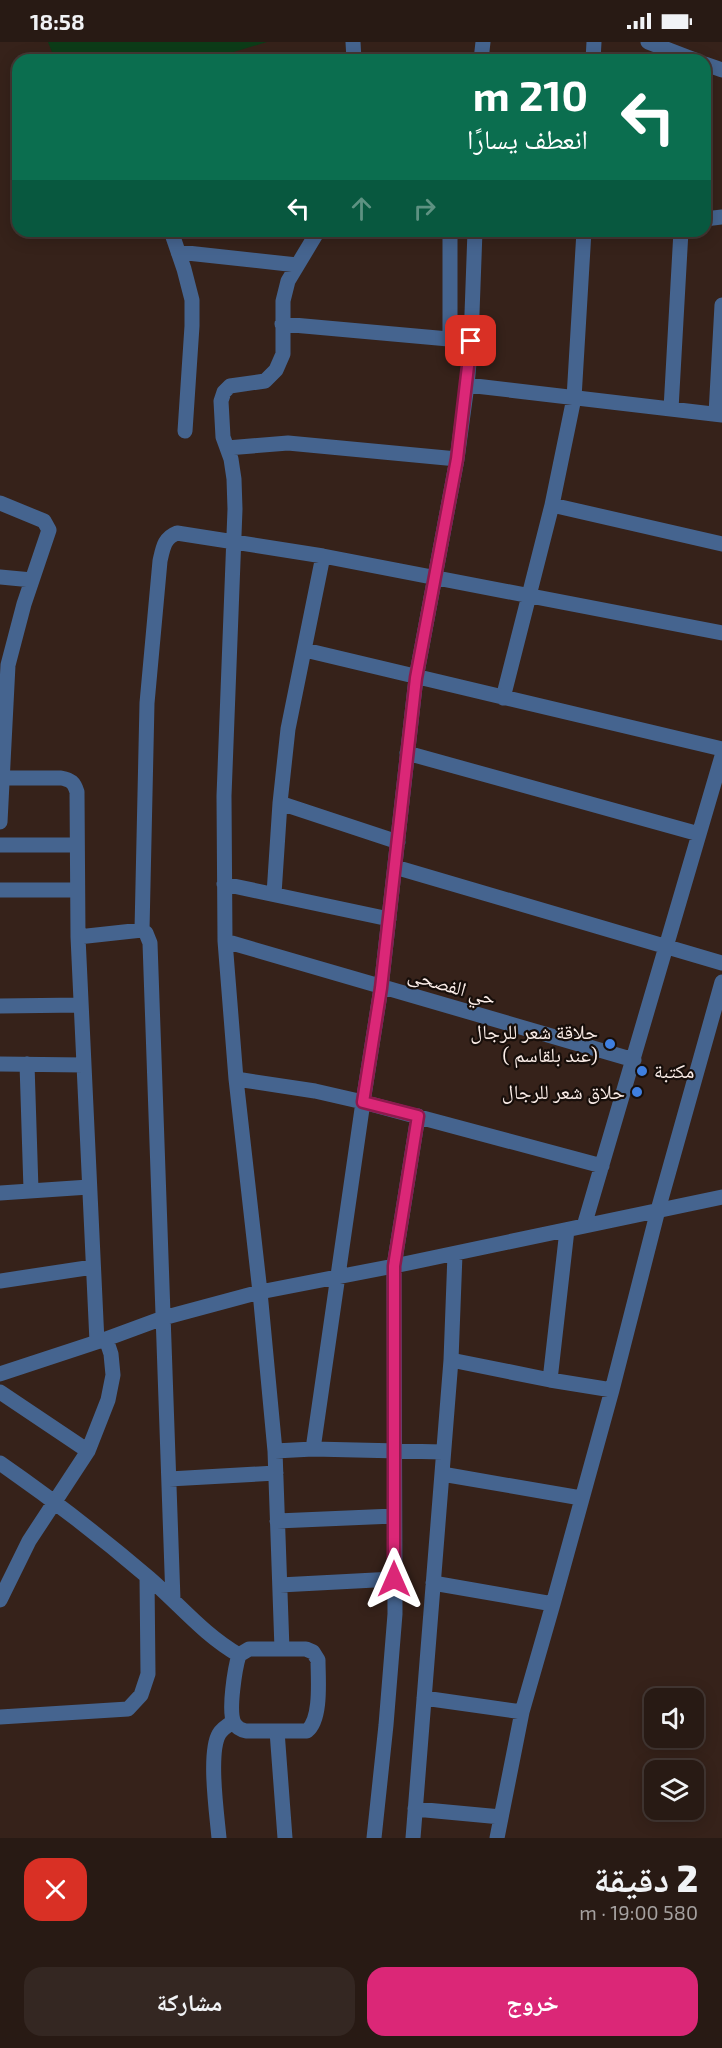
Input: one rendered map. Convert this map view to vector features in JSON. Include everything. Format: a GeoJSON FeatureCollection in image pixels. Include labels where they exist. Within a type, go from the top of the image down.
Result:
{"type":"FeatureCollection","features":[{"type":"Feature","properties":{"kind":"street"},"geometry":{"type":"LineString","coordinates":[[648,42],[679,54]]}},
{"type":"Feature","properties":{"kind":"street"},"geometry":{"type":"LineString","coordinates":[[173,237],[192,300],[185,431]]}},
{"type":"Feature","properties":{"kind":"street"},"geometry":{"type":"LineString","coordinates":[[282,1649],[275,1451],[236,1079],[225,941],[224,796],[235,509],[234,479],[222,429],[221,400],[224,392],[230,386],[264,381],[276,370],[283,354],[283,301],[288,281],[314,237]]}},
{"type":"Feature","properties":{"kind":"street"},"geometry":{"type":"LineString","coordinates":[[450,237],[450,339]]}},
{"type":"Feature","properties":{"kind":"street"},"geometry":{"type":"LineString","coordinates":[[314,1449],[381,988],[416,678],[457,459],[467,385],[475,237]]}},
{"type":"Feature","properties":{"kind":"street"},"geometry":{"type":"LineString","coordinates":[[503,698],[552,505],[574,398],[584,237]]}},
{"type":"Feature","properties":{"kind":"street"},"geometry":{"type":"LineString","coordinates":[[670,409],[681,237]]}},
{"type":"Feature","properties":{"kind":"street"},"geometry":{"type":"LineString","coordinates":[[178,252],[297,265]]}},
{"type":"Feature","properties":{"kind":"street"},"geometry":{"type":"LineString","coordinates":[[467,385],[719,414],[722,305]]}},
{"type":"Feature","properties":{"kind":"street"},"geometry":{"type":"LineString","coordinates":[[282,324],[471,341]]}},
{"type":"Feature","properties":{"kind":"street"},"geometry":{"type":"LineString","coordinates":[[227,448],[288,443],[457,459]]}},
{"type":"Feature","properties":{"kind":"street"},"geometry":{"type":"LineString","coordinates":[[0,503],[35,517],[48,525],[49,530],[6,645],[8,665],[2,718],[0,822]]}},
{"type":"Feature","properties":{"kind":"street"},"geometry":{"type":"LineString","coordinates":[[552,505],[722,544]]}},
{"type":"Feature","properties":{"kind":"street"},"geometry":{"type":"LineString","coordinates":[[142,930],[147,703],[163,549],[165,541],[170,536],[177,533],[323,556],[722,633]]}},
{"type":"Feature","properties":{"kind":"street"},"geometry":{"type":"LineString","coordinates":[[274,894],[288,729],[323,556]]}},
{"type":"Feature","properties":{"kind":"street"},"geometry":{"type":"LineString","coordinates":[[0,577],[32,580]]}},
{"type":"Feature","properties":{"kind":"street"},"geometry":{"type":"LineString","coordinates":[[305,650],[722,749]]}},
{"type":"Feature","properties":{"kind":"street"},"geometry":{"type":"LineString","coordinates":[[407,753],[699,834]]}},
{"type":"Feature","properties":{"kind":"street"},"geometry":{"type":"LineString","coordinates":[[584,1226],[722,756]]}},
{"type":"Feature","properties":{"kind":"street"},"geometry":{"type":"LineString","coordinates":[[0,1600],[29,1541],[88,1451],[108,1400],[113,1375],[111,1354],[101,1341],[93,1267],[78,937],[77,792],[70,780],[61,778],[1,777]]}},
{"type":"Feature","properties":{"kind":"street"},"geometry":{"type":"LineString","coordinates":[[280,803],[398,842]]}},
{"type":"Feature","properties":{"kind":"street"},"geometry":{"type":"LineString","coordinates":[[0,844],[77,845]]}},
{"type":"Feature","properties":{"kind":"street"},"geometry":{"type":"LineString","coordinates":[[395,867],[722,963]]}},
{"type":"Feature","properties":{"kind":"street"},"geometry":{"type":"LineString","coordinates":[[224,884],[389,919]]}},
{"type":"Feature","properties":{"kind":"street"},"geometry":{"type":"LineString","coordinates":[[0,890],[77,890]]}},
{"type":"Feature","properties":{"kind":"street"},"geometry":{"type":"LineString","coordinates":[[78,937],[142,930],[146,933],[150,943],[173,1600]]}},
{"type":"Feature","properties":{"kind":"street","name":"حي الفصحى"},"geometry":{"type":"LineString","coordinates":[[225,941],[634,1060]]}},
{"type":"Feature","properties":{"kind":"street"},"geometry":{"type":"LineString","coordinates":[[497,1838],[522,1712],[722,982]]}},
{"type":"Feature","properties":{"kind":"street"},"geometry":{"type":"LineString","coordinates":[[0,1006],[81,1005]]}},
{"type":"Feature","properties":{"kind":"street"},"geometry":{"type":"LineString","coordinates":[[0,1064],[84,1065]]}},
{"type":"Feature","properties":{"kind":"street"},"geometry":{"type":"LineString","coordinates":[[27,1064],[31,1190]]}},
{"type":"Feature","properties":{"kind":"street"},"geometry":{"type":"LineString","coordinates":[[236,1079],[315,1091],[363,1102],[602,1166]]}},
{"type":"Feature","properties":{"kind":"street"},"geometry":{"type":"LineString","coordinates":[[374,1838],[387,1714],[394,1614],[394,1266],[418,1116]]}},
{"type":"Feature","properties":{"kind":"street"},"geometry":{"type":"LineString","coordinates":[[0,1193],[89,1187]]}},
{"type":"Feature","properties":{"kind":"street"},"geometry":{"type":"LineString","coordinates":[[0,1374],[163,1318],[260,1292],[456,1254],[722,1197]]}},
{"type":"Feature","properties":{"kind":"street"},"geometry":{"type":"LineString","coordinates":[[550,1380],[567,1230]]}},
{"type":"Feature","properties":{"kind":"street"},"geometry":{"type":"LineString","coordinates":[[413,1838],[451,1360],[456,1254]]}},
{"type":"Feature","properties":{"kind":"street"},"geometry":{"type":"LineString","coordinates":[[0,1281],[93,1267]]}},
{"type":"Feature","properties":{"kind":"street"},"geometry":{"type":"LineString","coordinates":[[451,1360],[612,1390]]}},
{"type":"Feature","properties":{"kind":"street"},"geometry":{"type":"LineString","coordinates":[[0,1392],[88,1451]]}},
{"type":"Feature","properties":{"kind":"street"},"geometry":{"type":"LineString","coordinates":[[275,1451],[314,1449],[443,1452]]}},
{"type":"Feature","properties":{"kind":"street"},"geometry":{"type":"LineString","coordinates":[[0,1463],[55,1501],[147,1577],[218,1643],[239,1654]]}},
{"type":"Feature","properties":{"kind":"street"},"geometry":{"type":"LineString","coordinates":[[169,1479],[276,1473]]}},
{"type":"Feature","properties":{"kind":"street"},"geometry":{"type":"LineString","coordinates":[[442,1474],[581,1498]]}},
{"type":"Feature","properties":{"kind":"street"},"geometry":{"type":"LineString","coordinates":[[278,1521],[394,1516]]}},
{"type":"Feature","properties":{"kind":"street"},"geometry":{"type":"LineString","coordinates":[[0,1717],[128,1709],[141,1695],[148,1674],[147,1577]]}},
{"type":"Feature","properties":{"kind":"street"},"geometry":{"type":"LineString","coordinates":[[280,1585],[394,1579]]}},
{"type":"Feature","properties":{"kind":"street"},"geometry":{"type":"LineString","coordinates":[[433,1583],[553,1604]]}},
{"type":"Feature","properties":{"kind":"street"},"geometry":{"type":"LineString","coordinates":[[249,1648],[306,1649],[313,1652],[318,1660],[316,1716],[313,1726],[307,1731],[239,1729],[233,1722],[233,1691],[239,1654],[249,1648]]}},
{"type":"Feature","properties":{"kind":"street"},"geometry":{"type":"LineString","coordinates":[[424,1698],[522,1712]]}},
{"type":"Feature","properties":{"kind":"street"},"geometry":{"type":"LineString","coordinates":[[219,1838],[214,1766],[216,1742],[224,1728],[233,1722]]}},
{"type":"Feature","properties":{"kind":"street"},"geometry":{"type":"LineString","coordinates":[[277,1731],[285,1838]]}},
{"type":"Feature","properties":{"kind":"street"},"geometry":{"type":"LineString","coordinates":[[415,1809],[501,1817]]}},
{"type":"Feature","properties":{"kind":"green space"},"geometry":{"type":"Polygon","coordinates":[[[48,42],[267,42],[227,54],[53,54],[48,42]]]}},
{"type":"Feature","properties":{"kind":"place","name":"حلاقة شعر للرجال ( عند بلقاسم)"},"geometry":{"type":"Point","coordinates":[610,1044]}},
{"type":"Feature","properties":{"kind":"place","name":"مكتبة"},"geometry":{"type":"Point","coordinates":[642,1071]}},
{"type":"Feature","properties":{"kind":"place","name":"حلاق شعر للرجال"},"geometry":{"type":"Point","coordinates":[637,1092]}},
{"type":"Feature","properties":{"kind":"route"},"geometry":{"type":"LineString","coordinates":[[394,1579],[394,1266],[418,1116],[363,1102],[381,988],[416,678],[457,459],[471,341]]}}]}
